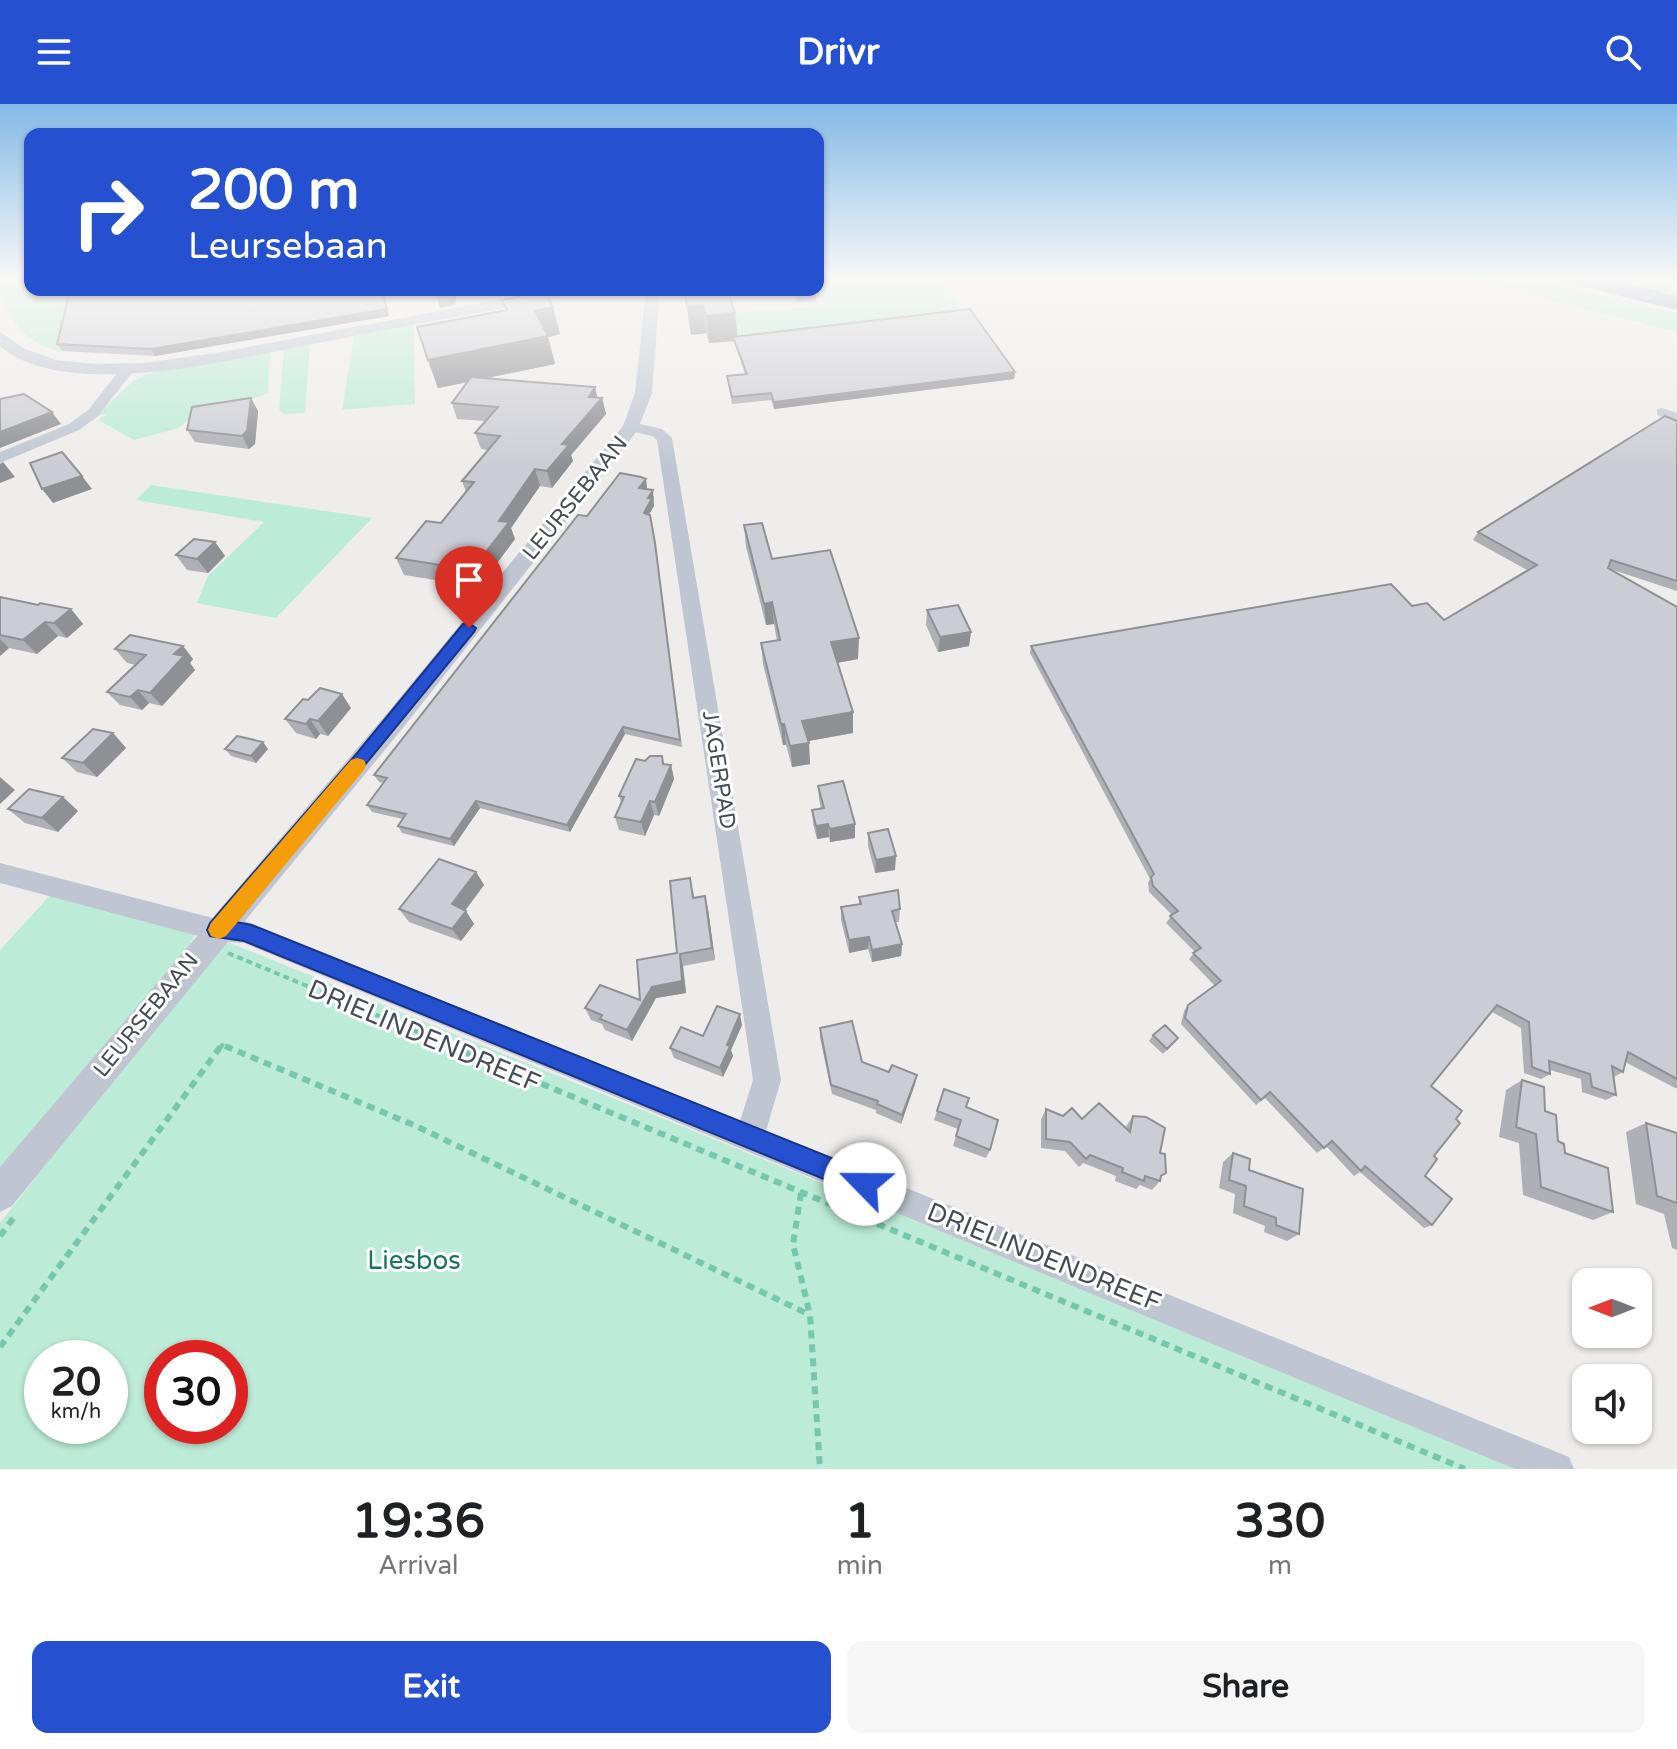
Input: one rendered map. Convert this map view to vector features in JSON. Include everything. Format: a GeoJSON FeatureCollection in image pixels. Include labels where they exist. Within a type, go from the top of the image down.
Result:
{"type":"FeatureCollection","features":[{"type":"Feature","properties":{"kind":"street"},"geometry":{"type":"LineString","coordinates":[[5,341],[22,354],[55,364],[128,369],[303,341]]}},
{"type":"Feature","properties":{"kind":"street","name":"LEURSEBAAN"},"geometry":{"type":"LineString","coordinates":[[0,1194],[221,941],[631,427],[643,406],[648,341]]}},
{"type":"Feature","properties":{"kind":"street"},"geometry":{"type":"LineString","coordinates":[[0,458],[74,427],[93,413],[128,369]]}},
{"type":"Feature","properties":{"kind":"street","name":"JAGERPAD"},"geometry":{"type":"LineString","coordinates":[[631,427],[657,432],[664,438],[698,640],[767,1080],[750,1136]]}},
{"type":"Feature","properties":{"kind":"street"},"geometry":{"type":"LineString","coordinates":[[0,873],[221,941]]}},
{"type":"Feature","properties":{"kind":"street","name":"DRIELINDENDREEF"},"geometry":{"type":"LineString","coordinates":[[221,941],[245,932],[750,1136],[1557,1469]]}},
{"type":"Feature","properties":{"kind":"path","name":"DRIELINDENDREEF"},"geometry":{"type":"LineString","coordinates":[[221,941],[801,1193],[1465,1469]]}},
{"type":"Feature","properties":{"kind":"path"},"geometry":{"type":"LineString","coordinates":[[0,1347],[222,1045],[416,1126],[810,1315]]}},
{"type":"Feature","properties":{"kind":"path"},"geometry":{"type":"LineString","coordinates":[[801,1193],[794,1222],[794,1249],[810,1315],[820,1469]]}},
{"type":"Feature","properties":{"kind":"green space"},"geometry":{"type":"Polygon","coordinates":[[[34,341],[64,341],[62,351],[34,341]]]}},
{"type":"Feature","properties":{"kind":"green space"},"geometry":{"type":"Polygon","coordinates":[[[353,341],[414,341],[415,404],[342,410],[353,341]]]}},
{"type":"Feature","properties":{"kind":"green space"},"geometry":{"type":"Polygon","coordinates":[[[310,344],[305,413],[284,414],[279,409],[284,349],[310,344]]]}},
{"type":"Feature","properties":{"kind":"green space"},"geometry":{"type":"Polygon","coordinates":[[[270,351],[268,393],[234,407],[231,399],[191,408],[190,419],[178,428],[134,440],[98,420],[109,413],[95,417],[133,381],[160,369],[270,351]]]}},
{"type":"Feature","properties":{"kind":"green space"},"geometry":{"type":"Polygon","coordinates":[[[151,485],[372,518],[276,618],[197,603],[208,576],[264,522],[136,500],[151,485]]]}},
{"type":"Feature","properties":{"kind":"green space"},"geometry":{"type":"Polygon","coordinates":[[[53,892],[195,935],[186,951],[0,1179],[0,950],[53,892]]]}},
{"type":"Feature","properties":{"kind":"green space","name":"Liesbos"},"geometry":{"type":"Polygon","coordinates":[[[223,940],[1527,1469],[0,1469],[0,1223],[223,940]]]}},
{"type":"Feature","properties":{"kind":"building"},"geometry":{"type":"Polygon","coordinates":[[[58,341],[200,341],[151,349],[57,344],[58,341]]]}},
{"type":"Feature","properties":{"kind":"building"},"geometry":{"type":"Polygon","coordinates":[[[422,341],[524,341],[428,360],[422,341]]]}},
{"type":"Feature","properties":{"kind":"building"},"geometry":{"type":"Polygon","coordinates":[[[734,341],[993,341],[1015,372],[774,402],[771,393],[732,397],[727,376],[747,374],[734,341]]]}},
{"type":"Feature","properties":{"kind":"building"},"geometry":{"type":"Polygon","coordinates":[[[471,377],[595,387],[589,397],[602,398],[562,444],[569,445],[547,471],[535,469],[499,521],[509,522],[472,570],[396,558],[426,521],[441,523],[474,482],[462,481],[500,436],[475,433],[498,407],[452,403],[471,377]]]}},
{"type":"Feature","properties":{"kind":"building"},"geometry":{"type":"Polygon","coordinates":[[[24,394],[52,412],[0,432],[0,399],[24,394]]]}},
{"type":"Feature","properties":{"kind":"building"},"geometry":{"type":"Polygon","coordinates":[[[251,398],[247,431],[242,436],[187,430],[192,407],[251,398]]]}},
{"type":"Feature","properties":{"kind":"building"},"geometry":{"type":"Polygon","coordinates":[[[1665,416],[1677,421],[1677,581],[1611,560],[1608,568],[1677,607],[1677,1079],[1628,1052],[1623,1072],[1612,1066],[1616,1095],[1592,1087],[1590,1074],[1549,1061],[1550,1074],[1532,1067],[1529,1022],[1497,1005],[1431,1086],[1462,1111],[1456,1119],[1460,1123],[1434,1156],[1437,1159],[1425,1176],[1452,1199],[1432,1225],[1365,1166],[1361,1171],[1332,1141],[1324,1148],[1270,1092],[1261,1100],[1185,1018],[1188,1005],[1221,981],[1193,953],[1201,948],[1170,916],[1178,911],[1153,886],[1151,877],[1154,874],[1031,646],[1391,584],[1412,606],[1427,603],[1444,620],[1537,565],[1478,532],[1665,416]]]}},
{"type":"Feature","properties":{"kind":"building"},"geometry":{"type":"Polygon","coordinates":[[[62,452],[82,476],[42,489],[30,463],[62,452]]]}},
{"type":"Feature","properties":{"kind":"building"},"geometry":{"type":"Polygon","coordinates":[[[620,473],[646,479],[639,488],[653,490],[644,513],[650,515],[655,543],[680,740],[623,727],[567,825],[476,801],[450,839],[398,826],[406,814],[367,805],[387,778],[374,775],[578,515],[587,516],[620,473]]]}},
{"type":"Feature","properties":{"kind":"building"},"geometry":{"type":"Polygon","coordinates":[[[762,523],[772,559],[830,550],[859,638],[831,642],[853,712],[802,721],[809,743],[790,746],[784,724],[781,724],[761,643],[780,640],[772,602],[764,604],[744,525],[762,523]]]}},
{"type":"Feature","properties":{"kind":"building"},"geometry":{"type":"Polygon","coordinates":[[[194,539],[215,542],[197,559],[176,555],[194,539]]]}},
{"type":"Feature","properties":{"kind":"building"},"geometry":{"type":"Polygon","coordinates":[[[0,597],[71,609],[54,623],[45,622],[23,640],[0,635],[0,597]]]}},
{"type":"Feature","properties":{"kind":"building"},"geometry":{"type":"Polygon","coordinates":[[[958,605],[971,632],[940,637],[927,610],[958,605]]]}},
{"type":"Feature","properties":{"kind":"building"},"geometry":{"type":"Polygon","coordinates":[[[130,635],[183,646],[174,654],[184,656],[150,693],[138,690],[130,697],[107,692],[146,655],[115,649],[130,635]]]}},
{"type":"Feature","properties":{"kind":"building"},"geometry":{"type":"Polygon","coordinates":[[[320,688],[342,694],[318,721],[310,719],[306,724],[285,719],[303,699],[308,700],[320,688]]]}},
{"type":"Feature","properties":{"kind":"building"},"geometry":{"type":"Polygon","coordinates":[[[93,729],[113,733],[83,763],[62,758],[93,729]]]}},
{"type":"Feature","properties":{"kind":"building"},"geometry":{"type":"Polygon","coordinates":[[[237,736],[263,742],[251,756],[225,749],[237,736]]]}},
{"type":"Feature","properties":{"kind":"building"},"geometry":{"type":"Polygon","coordinates":[[[650,756],[662,756],[663,764],[671,765],[655,802],[650,801],[641,822],[615,817],[624,797],[619,796],[636,759],[645,761],[650,756]]]}},
{"type":"Feature","properties":{"kind":"building"},"geometry":{"type":"Polygon","coordinates":[[[843,781],[855,824],[830,829],[828,824],[816,826],[812,810],[824,808],[818,786],[843,781]]]}},
{"type":"Feature","properties":{"kind":"building"},"geometry":{"type":"Polygon","coordinates":[[[29,789],[63,797],[42,818],[8,809],[29,789]]]}},
{"type":"Feature","properties":{"kind":"building"},"geometry":{"type":"Polygon","coordinates":[[[888,829],[896,856],[876,860],[868,833],[888,829]]]}},
{"type":"Feature","properties":{"kind":"building"},"geometry":{"type":"Polygon","coordinates":[[[439,859],[476,872],[452,904],[466,911],[452,929],[399,909],[439,859]]]}},
{"type":"Feature","properties":{"kind":"building"},"geometry":{"type":"Polygon","coordinates":[[[690,878],[693,898],[705,896],[712,948],[680,954],[682,981],[652,987],[627,1030],[600,1019],[602,1015],[585,1008],[600,985],[640,1000],[637,960],[677,953],[670,881],[690,878]]]}},
{"type":"Feature","properties":{"kind":"building"},"geometry":{"type":"Polygon","coordinates":[[[898,890],[900,909],[892,911],[902,944],[872,950],[869,937],[849,940],[841,907],[861,904],[859,897],[898,890]]]}},
{"type":"Feature","properties":{"kind":"building"},"geometry":{"type":"Polygon","coordinates":[[[717,1006],[740,1014],[720,1068],[670,1048],[681,1027],[703,1036],[717,1006]]]}},
{"type":"Feature","properties":{"kind":"building"},"geometry":{"type":"Polygon","coordinates":[[[852,1021],[862,1062],[889,1072],[892,1065],[917,1075],[902,1115],[877,1104],[878,1101],[831,1085],[820,1028],[852,1021]]]}},
{"type":"Feature","properties":{"kind":"building"},"geometry":{"type":"Polygon","coordinates":[[[1165,1025],[1178,1038],[1167,1049],[1153,1035],[1165,1025]]]}},
{"type":"Feature","properties":{"kind":"building"},"geometry":{"type":"Polygon","coordinates":[[[1522,1080],[1544,1087],[1545,1111],[1556,1115],[1558,1141],[1564,1144],[1565,1153],[1608,1168],[1613,1212],[1541,1187],[1536,1134],[1516,1127],[1522,1080]]]}},
{"type":"Feature","properties":{"kind":"building"},"geometry":{"type":"Polygon","coordinates":[[[944,1089],[969,1098],[966,1107],[998,1120],[990,1150],[956,1136],[961,1120],[937,1111],[944,1089]]]}},
{"type":"Feature","properties":{"kind":"building"},"geometry":{"type":"Polygon","coordinates":[[[1099,1103],[1130,1132],[1133,1116],[1146,1117],[1165,1128],[1160,1153],[1165,1154],[1166,1173],[1160,1181],[1145,1176],[1144,1181],[1122,1172],[1123,1168],[1090,1155],[1086,1159],[1070,1142],[1046,1139],[1046,1109],[1063,1116],[1072,1108],[1082,1119],[1099,1103]]]}},
{"type":"Feature","properties":{"kind":"building"},"geometry":{"type":"Polygon","coordinates":[[[1646,1123],[1677,1133],[1677,1203],[1657,1196],[1646,1123]]]}},
{"type":"Feature","properties":{"kind":"building"},"geometry":{"type":"Polygon","coordinates":[[[1233,1153],[1250,1159],[1249,1170],[1303,1189],[1299,1234],[1276,1225],[1276,1218],[1244,1206],[1246,1186],[1229,1180],[1233,1153]]]}},
{"type":"Feature","properties":{"kind":"slow traffic"},"geometry":{"type":"LineString","coordinates":[[219,930],[357,765]]}},
{"type":"Feature","properties":{"kind":"route"},"geometry":{"type":"LineString","coordinates":[[469,628],[365,757],[217,930],[245,932],[865,1184]]}}]}
